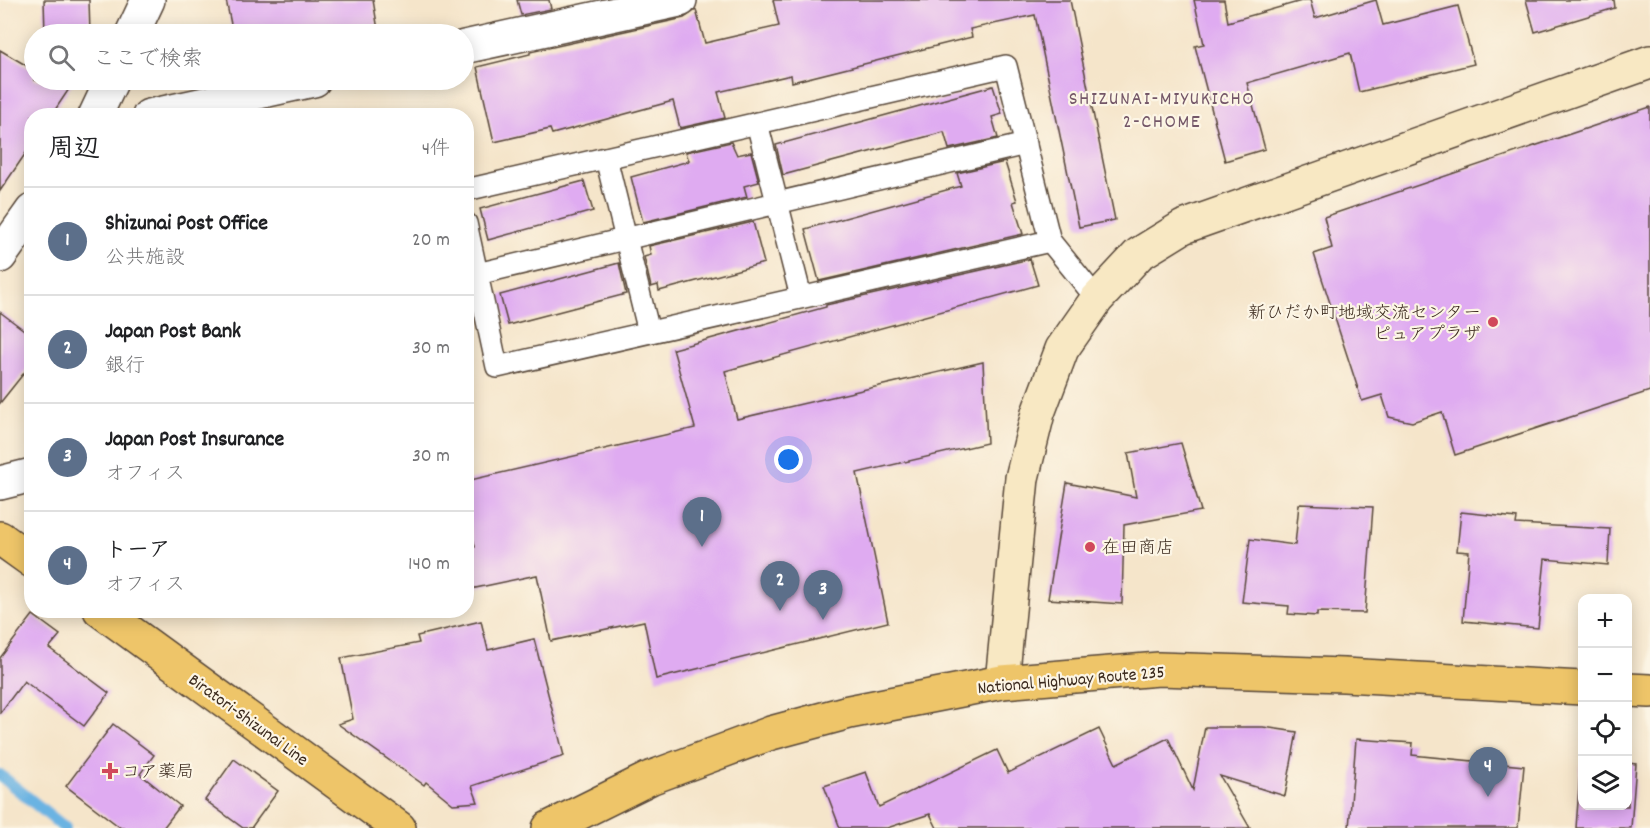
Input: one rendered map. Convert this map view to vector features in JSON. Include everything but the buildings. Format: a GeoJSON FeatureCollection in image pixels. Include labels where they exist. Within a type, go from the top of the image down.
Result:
{"type":"FeatureCollection","features":[{"type":"Feature","properties":{"kind":"main road"},"geometry":{"type":"LineString","coordinates":[[0,538],[24,555]]}},
{"type":"Feature","properties":{"kind":"main road","name":"Biratori-Shizunai Line"},"geometry":{"type":"LineString","coordinates":[[111,618],[399,828]]}},
{"type":"Feature","properties":{"kind":"main road","name":"National Highway Route 235"},"geometry":{"type":"LineString","coordinates":[[549,828],[650,778],[771,733],[849,712],[1002,682],[1159,669],[1344,675],[1578,688]]}},
{"type":"Feature","properties":{"kind":"main road"},"geometry":{"type":"LineString","coordinates":[[1632,690],[1650,691]]}},
{"type":"Feature","properties":{"kind":"street"},"geometry":{"type":"LineString","coordinates":[[137,24],[148,0]]}},
{"type":"Feature","properties":{"kind":"street"},"geometry":{"type":"LineString","coordinates":[[474,45],[680,0]]}},
{"type":"Feature","properties":{"kind":"street"},"geometry":{"type":"LineString","coordinates":[[1002,682],[1023,478],[1038,413],[1062,349],[1097,299],[1139,254],[1183,227],[1650,62]]}},
{"type":"Feature","properties":{"kind":"street"},"geometry":{"type":"LineString","coordinates":[[99,108],[107,90]]}},
{"type":"Feature","properties":{"kind":"street"},"geometry":{"type":"LineString","coordinates":[[186,108],[268,90]]}},
{"type":"Feature","properties":{"kind":"street"},"geometry":{"type":"LineString","coordinates":[[0,255],[24,222]]}},
{"type":"Feature","properties":{"kind":"street"},"geometry":{"type":"LineString","coordinates":[[0,483],[24,477]]}},
{"type":"Feature","properties":{"kind":"lane"},"geometry":{"type":"LineString","coordinates":[[474,188],[1006,66],[1050,241],[1097,299]]}},
{"type":"Feature","properties":{"kind":"lane"},"geometry":{"type":"LineString","coordinates":[[757,123],[801,297]]}},
{"type":"Feature","properties":{"kind":"lane"},"geometry":{"type":"LineString","coordinates":[[477,274],[1026,144]]}},
{"type":"Feature","properties":{"kind":"lane"},"geometry":{"type":"LineString","coordinates":[[606,158],[649,332]]}},
{"type":"Feature","properties":{"kind":"lane"},"geometry":{"type":"LineString","coordinates":[[474,260],[496,367],[1050,241]]}},
{"type":"Feature","properties":{"kind":"waterway"},"geometry":{"type":"LineString","coordinates":[[0,775],[65,828]]}},
{"type":"Feature","properties":{"kind":"place","name":"新ひだか町地域交流センター ピュアプラザ"},"geometry":{"type":"Point","coordinates":[1493,322]}},
{"type":"Feature","properties":{"kind":"place","name":"Shizunai Post Office"},"geometry":{"type":"Point","coordinates":[702,547]}},
{"type":"Feature","properties":{"kind":"place","name":"在田商店"},"geometry":{"type":"Point","coordinates":[1090,547]}},
{"type":"Feature","properties":{"kind":"place","name":"Japan Post Bank"},"geometry":{"type":"Point","coordinates":[780,611]}},
{"type":"Feature","properties":{"kind":"place","name":"Japan Post Insurance"},"geometry":{"type":"Point","coordinates":[823,620]}},
{"type":"Feature","properties":{"kind":"place","name":"コア薬局"},"geometry":{"type":"Point","coordinates":[110,771]}},
{"type":"Feature","properties":{"kind":"place","name":"トーア"},"geometry":{"type":"Point","coordinates":[1488,797]}},
{"type":"Feature","properties":{"kind":"district","name":"SHIZUNAI-MIYUKICHO 2-CHOME"},"geometry":{"type":"Point","coordinates":[1162,108]}}]}
